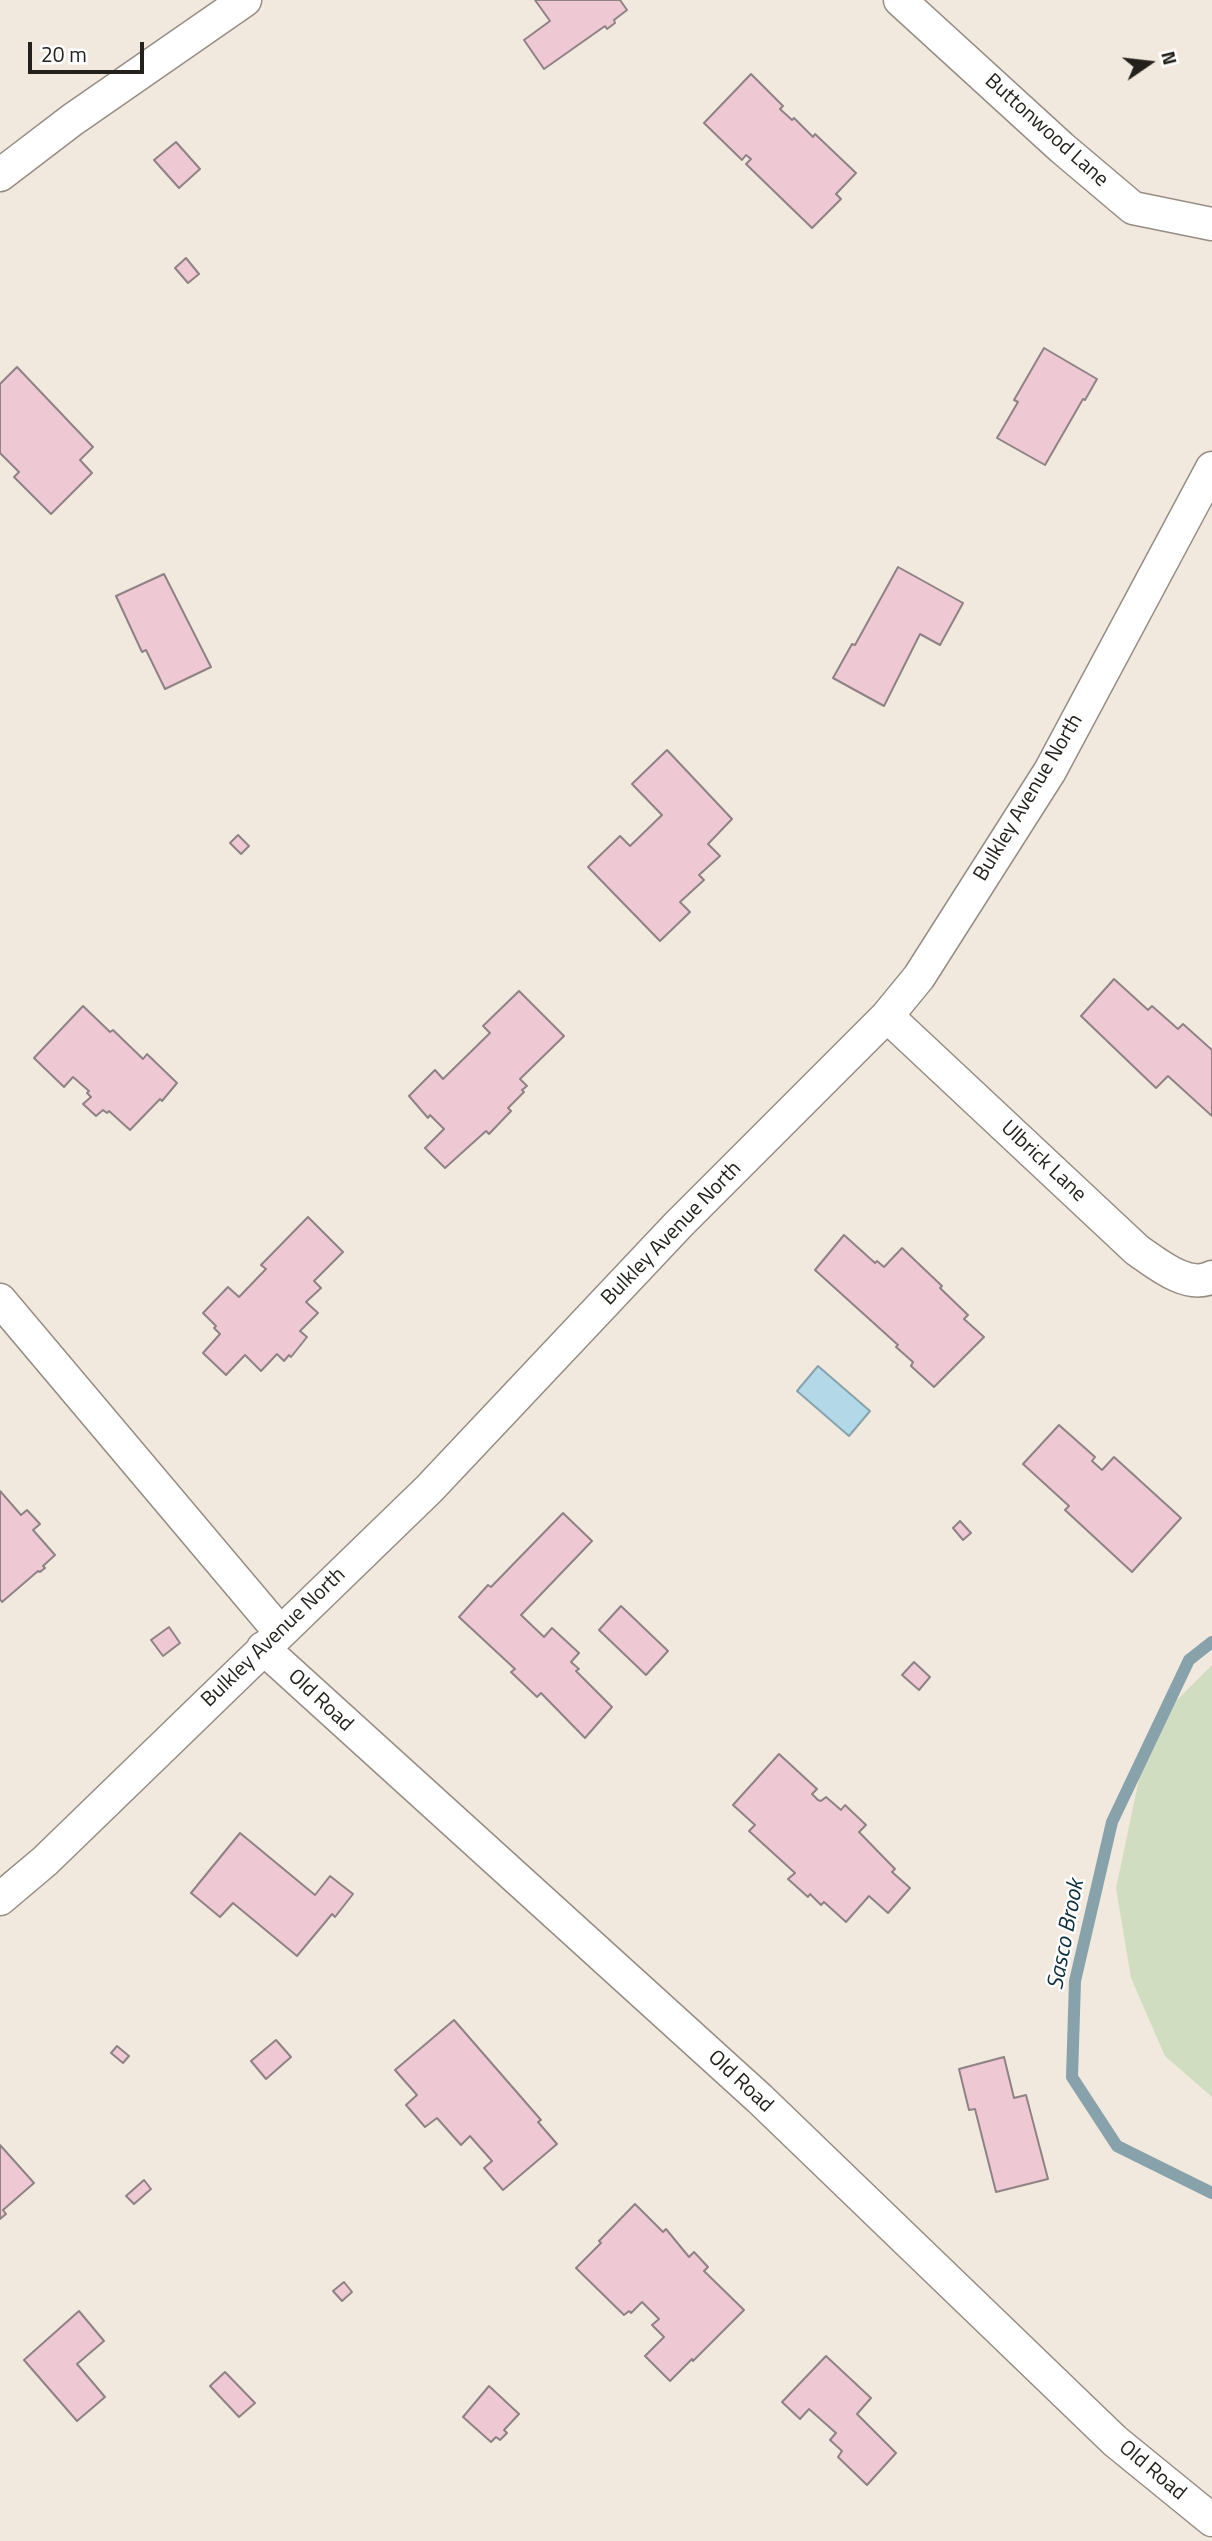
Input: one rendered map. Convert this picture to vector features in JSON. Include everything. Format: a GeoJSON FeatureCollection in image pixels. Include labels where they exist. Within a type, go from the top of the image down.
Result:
{"type":"FeatureCollection","features":[{"type":"Feature","properties":{"kind":"street"},"geometry":{"type":"LineString","coordinates":[[0,176],[72,120],[245,0]]}},
{"type":"Feature","properties":{"kind":"street","name":"Buttonwood Lane"},"geometry":{"type":"LineString","coordinates":[[900,0],[1062,148],[1133,208],[1212,224]]}},
{"type":"Feature","properties":{"kind":"street","name":"Bulkley Avenue North"},"geometry":{"type":"LineString","coordinates":[[0,1899],[45,1861],[429,1489],[678,1225],[887,1016],[919,977],[1050,771],[1212,468]]}},
{"type":"Feature","properties":{"kind":"street","name":"Ulbrick Lane"},"geometry":{"type":"LineString","coordinates":[[887,1016],[1137,1250],[1173,1276],[1206,1280],[1212,1277]]}},
{"type":"Feature","properties":{"kind":"street","name":"Old Road"},"geometry":{"type":"LineString","coordinates":[[0,1300],[272,1640],[760,2099],[1115,2441],[1212,2520]]}},
{"type":"Feature","properties":{"kind":"green space"},"geometry":{"type":"Polygon","coordinates":[[[1212,1665],[1212,2097],[1165,2056],[1131,1978],[1116,1888],[1141,1770],[1163,1714],[1212,1665]]]}},
{"type":"Feature","properties":{"kind":"water"},"geometry":{"type":"Polygon","coordinates":[[[818,1366],[870,1411],[849,1436],[797,1391],[818,1366]]]}},
{"type":"Feature","properties":{"kind":"building"},"geometry":{"type":"Polygon","coordinates":[[[535,0],[620,0],[627,10],[607,29],[605,26],[544,69],[524,40],[550,21],[535,0]]]}},
{"type":"Feature","properties":{"kind":"building"},"geometry":{"type":"Polygon","coordinates":[[[751,74],[783,106],[780,109],[792,120],[794,118],[813,137],[815,134],[856,173],[836,194],[841,199],[812,228],[746,164],[751,159],[746,155],[742,160],[704,123],[751,74]]]}},
{"type":"Feature","properties":{"kind":"building"},"geometry":{"type":"Polygon","coordinates":[[[176,142],[200,169],[179,188],[154,160],[176,142]]]}},
{"type":"Feature","properties":{"kind":"building"},"geometry":{"type":"Polygon","coordinates":[[[186,258],[199,274],[188,283],[175,268],[186,258]]]}},
{"type":"Feature","properties":{"kind":"building"},"geometry":{"type":"Polygon","coordinates":[[[1044,348],[1097,379],[1045,465],[997,438],[1018,402],[1014,400],[1044,348]]]}},
{"type":"Feature","properties":{"kind":"building"},"geometry":{"type":"Polygon","coordinates":[[[17,367],[93,447],[80,460],[92,473],[51,514],[14,477],[19,472],[0,453],[0,384],[17,367]]]}},
{"type":"Feature","properties":{"kind":"building"},"geometry":{"type":"Polygon","coordinates":[[[898,567],[963,603],[940,645],[920,634],[884,706],[833,678],[852,644],[855,645],[898,567]]]}},
{"type":"Feature","properties":{"kind":"building"},"geometry":{"type":"Polygon","coordinates":[[[164,574],[211,667],[165,689],[146,650],[142,652],[116,596],[164,574]]]}},
{"type":"Feature","properties":{"kind":"building"},"geometry":{"type":"Polygon","coordinates":[[[667,750],[732,819],[708,844],[720,856],[699,875],[704,880],[680,902],[690,912],[660,941],[588,867],[620,836],[630,846],[662,815],[632,784],[667,750]]]}},
{"type":"Feature","properties":{"kind":"building"},"geometry":{"type":"Polygon","coordinates":[[[238,835],[249,846],[241,854],[230,843],[238,835]]]}},
{"type":"Feature","properties":{"kind":"building"},"geometry":{"type":"Polygon","coordinates":[[[1114,979],[1148,1010],[1152,1006],[1178,1029],[1183,1024],[1212,1050],[1212,1116],[1168,1076],[1156,1088],[1081,1016],[1114,979]]]}},
{"type":"Feature","properties":{"kind":"building"},"geometry":{"type":"Polygon","coordinates":[[[519,991],[564,1036],[520,1079],[527,1086],[508,1108],[511,1111],[489,1134],[486,1131],[445,1168],[425,1148],[444,1129],[430,1115],[428,1118],[409,1096],[435,1070],[443,1079],[490,1033],[483,1026],[519,991]]]}},
{"type":"Feature","properties":{"kind":"building"},"geometry":{"type":"Polygon","coordinates":[[[83,1006],[143,1059],[147,1054],[177,1083],[162,1101],[160,1099],[130,1130],[109,1111],[107,1113],[103,1110],[96,1116],[83,1104],[91,1097],[87,1093],[89,1091],[73,1077],[64,1087],[34,1058],[83,1006]]]}},
{"type":"Feature","properties":{"kind":"building"},"geometry":{"type":"Polygon","coordinates":[[[308,1217],[343,1252],[314,1281],[321,1288],[306,1302],[318,1313],[300,1331],[307,1337],[291,1357],[289,1355],[284,1361],[277,1354],[261,1371],[245,1355],[226,1375],[203,1353],[220,1334],[203,1313],[228,1287],[239,1297],[266,1269],[261,1265],[308,1217]]]}},
{"type":"Feature","properties":{"kind":"building"},"geometry":{"type":"Polygon","coordinates":[[[844,1235],[875,1263],[877,1261],[884,1267],[902,1248],[942,1286],[940,1288],[968,1315],[964,1319],[984,1337],[934,1387],[911,1366],[913,1362],[896,1347],[898,1345],[815,1270],[844,1235]]]}},
{"type":"Feature","properties":{"kind":"building"},"geometry":{"type":"Polygon","coordinates":[[[1059,1425],[1095,1457],[1092,1461],[1102,1470],[1114,1457],[1181,1518],[1132,1572],[1065,1510],[1069,1506],[1023,1464],[1059,1425]]]}},
{"type":"Feature","properties":{"kind":"building"},"geometry":{"type":"Polygon","coordinates":[[[0,1491],[21,1515],[27,1510],[40,1524],[33,1530],[55,1555],[43,1566],[45,1568],[2,1602],[0,1599],[0,1491]]]}},
{"type":"Feature","properties":{"kind":"building"},"geometry":{"type":"Polygon","coordinates":[[[563,1513],[592,1541],[521,1615],[544,1637],[552,1628],[579,1653],[571,1662],[579,1669],[576,1671],[612,1707],[585,1738],[541,1693],[537,1697],[511,1672],[515,1669],[459,1617],[488,1585],[491,1587],[563,1513]]]}},
{"type":"Feature","properties":{"kind":"building"},"geometry":{"type":"Polygon","coordinates":[[[960,1521],[971,1533],[963,1540],[953,1528],[960,1521]]]}},
{"type":"Feature","properties":{"kind":"building"},"geometry":{"type":"Polygon","coordinates":[[[621,1606],[668,1651],[646,1675],[599,1630],[621,1606]]]}},
{"type":"Feature","properties":{"kind":"building"},"geometry":{"type":"Polygon","coordinates":[[[169,1627],[180,1643],[163,1656],[151,1640],[169,1627]]]}},
{"type":"Feature","properties":{"kind":"building"},"geometry":{"type":"Polygon","coordinates":[[[914,1662],[930,1677],[919,1690],[902,1675],[914,1662]]]}},
{"type":"Feature","properties":{"kind":"building"},"geometry":{"type":"Polygon","coordinates":[[[779,1754],[817,1789],[812,1794],[818,1800],[826,1797],[841,1810],[845,1805],[866,1825],[859,1832],[895,1869],[892,1872],[910,1888],[888,1913],[869,1896],[846,1922],[824,1902],[821,1905],[810,1894],[808,1897],[788,1879],[795,1873],[749,1831],[755,1825],[733,1805],[779,1754]]]}},
{"type":"Feature","properties":{"kind":"building"},"geometry":{"type":"Polygon","coordinates":[[[240,1833],[315,1895],[330,1876],[353,1894],[335,1917],[332,1914],[297,1956],[233,1903],[220,1917],[191,1893],[240,1833]]]}},
{"type":"Feature","properties":{"kind":"building"},"geometry":{"type":"Polygon","coordinates":[[[454,2020],[541,2120],[538,2122],[557,2144],[503,2190],[484,2168],[492,2161],[470,2136],[461,2145],[437,2118],[425,2127],[406,2105],[417,2095],[395,2070],[454,2020]]]}},
{"type":"Feature","properties":{"kind":"building"},"geometry":{"type":"Polygon","coordinates":[[[276,2040],[291,2057],[266,2079],[251,2061],[276,2040]]]}},
{"type":"Feature","properties":{"kind":"building"},"geometry":{"type":"Polygon","coordinates":[[[117,2046],[129,2056],[123,2063],[111,2053],[117,2046]]]}},
{"type":"Feature","properties":{"kind":"building"},"geometry":{"type":"Polygon","coordinates":[[[1004,2057],[1014,2098],[1026,2095],[1048,2179],[996,2192],[975,2109],[969,2110],[959,2069],[1004,2057]]]}},
{"type":"Feature","properties":{"kind":"building"},"geometry":{"type":"Polygon","coordinates":[[[0,2145],[34,2183],[3,2210],[6,2214],[0,2219],[0,2145]]]}},
{"type":"Feature","properties":{"kind":"building"},"geometry":{"type":"Polygon","coordinates":[[[144,2180],[151,2189],[134,2204],[126,2196],[144,2180]]]}},
{"type":"Feature","properties":{"kind":"building"},"geometry":{"type":"Polygon","coordinates":[[[635,2204],[663,2232],[666,2229],[689,2257],[694,2252],[708,2267],[704,2271],[744,2310],[670,2381],[645,2356],[664,2337],[652,2325],[659,2319],[642,2302],[631,2313],[629,2311],[624,2315],[576,2268],[635,2204]]]}},
{"type":"Feature","properties":{"kind":"building"},"geometry":{"type":"Polygon","coordinates":[[[344,2282],[352,2292],[342,2301],[333,2291],[344,2282]]]}},
{"type":"Feature","properties":{"kind":"building"},"geometry":{"type":"Polygon","coordinates":[[[79,2311],[104,2341],[77,2364],[105,2397],[77,2421],[24,2360],[79,2311]]]}},
{"type":"Feature","properties":{"kind":"building"},"geometry":{"type":"Polygon","coordinates":[[[826,2356],[871,2398],[857,2414],[896,2453],[867,2485],[838,2457],[842,2451],[830,2440],[836,2433],[809,2409],[800,2419],[782,2402],[826,2356]]]}},
{"type":"Feature","properties":{"kind":"building"},"geometry":{"type":"Polygon","coordinates":[[[225,2372],[255,2403],[239,2417],[210,2386],[225,2372]]]}},
{"type":"Feature","properties":{"kind":"building"},"geometry":{"type":"Polygon","coordinates":[[[489,2386],[519,2414],[504,2430],[507,2433],[500,2440],[496,2437],[491,2442],[463,2417],[489,2386]]]}},
{"type":"Feature","properties":{"kind":"waterway","name":"Sasco Brook"},"geometry":{"type":"LineString","coordinates":[[1212,1642],[1189,1660],[1112,1822],[1075,1981],[1072,2077],[1117,2146],[1212,2193]]}}]}
